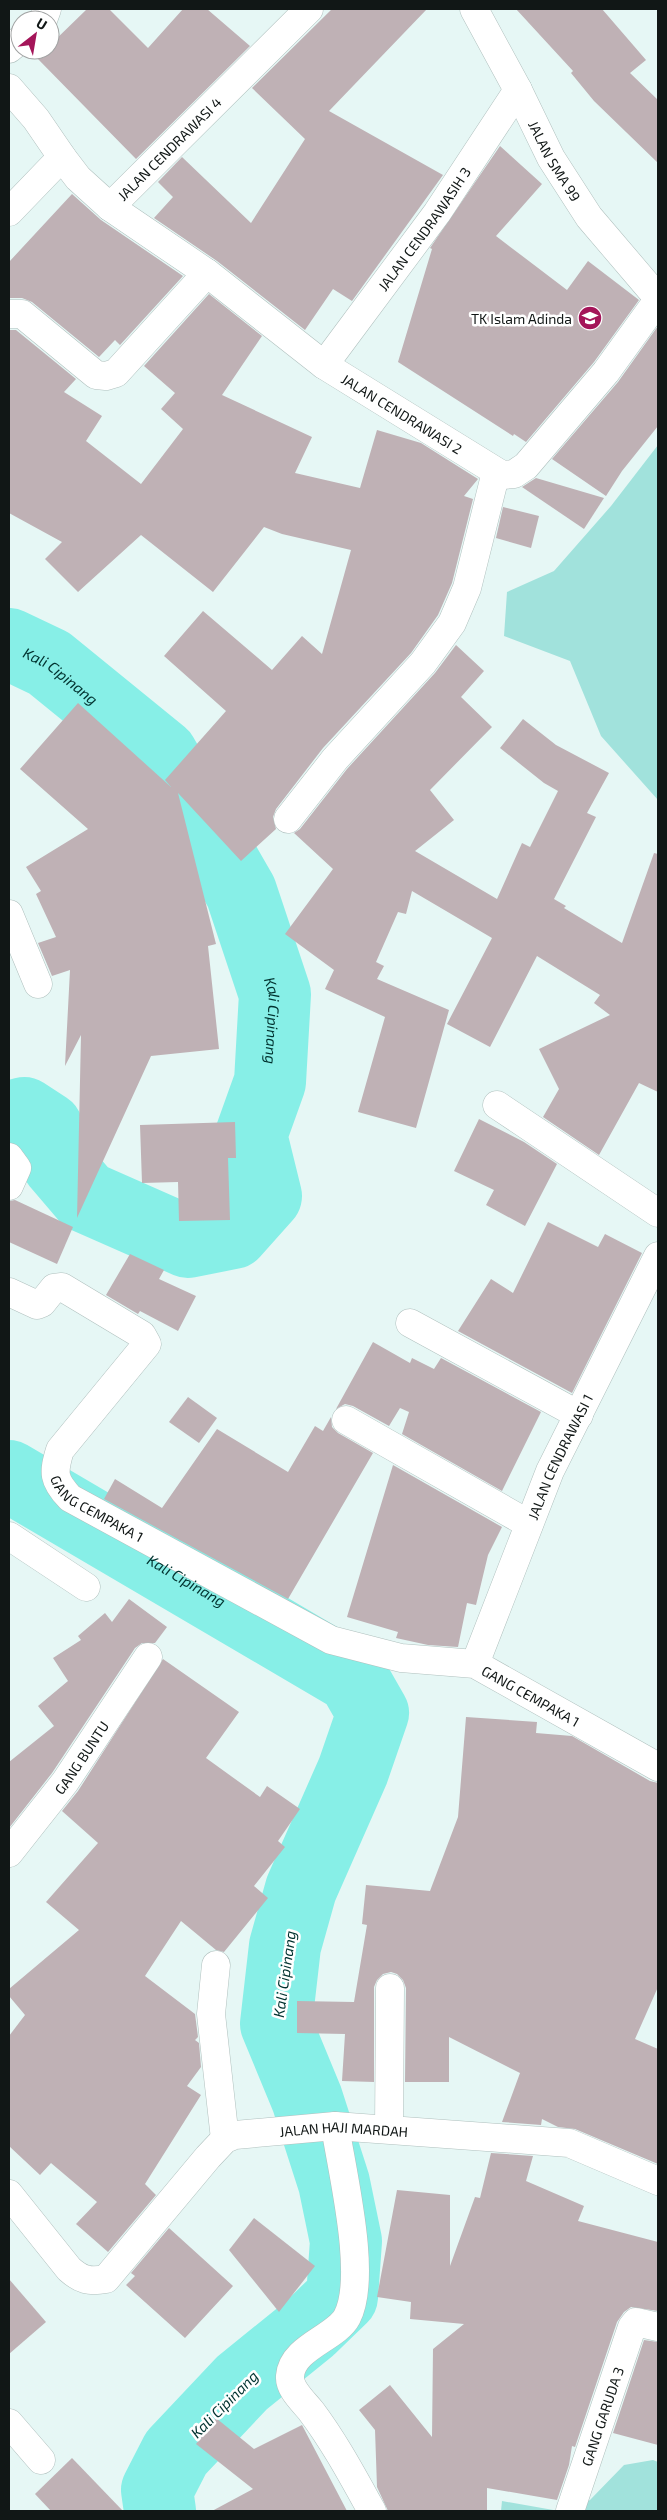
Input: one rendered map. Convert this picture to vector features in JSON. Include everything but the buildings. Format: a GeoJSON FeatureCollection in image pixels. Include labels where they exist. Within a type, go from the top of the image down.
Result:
{"type":"FeatureCollection","features":[{"type":"Feature","properties":{"kind":"street","name":"JALAN CENDRAWASI 4"},"geometry":{"type":"LineString","coordinates":[[9,88],[36,119],[78,178],[110,207],[309,9]]}},
{"type":"Feature","properties":{"kind":"street","name":"JALAN SMA 99"},"geometry":{"type":"LineString","coordinates":[[474,9],[518,90],[550,158],[589,217],[658,299]]}},
{"type":"Feature","properties":{"kind":"street","name":"JALAN CENDRAWASIH 3"},"geometry":{"type":"LineString","coordinates":[[324,365],[437,213],[518,90]]}},
{"type":"Feature","properties":{"kind":"street"},"geometry":{"type":"LineString","coordinates":[[9,212],[62,157]]}},
{"type":"Feature","properties":{"kind":"street","name":"JALAN CENDRAWASI 2"},"geometry":{"type":"LineString","coordinates":[[110,207],[207,273],[324,365],[496,472]]}},
{"type":"Feature","properties":{"kind":"street"},"geometry":{"type":"LineString","coordinates":[[9,314],[17,312],[22,314],[96,375],[106,376],[116,373],[207,273]]}},
{"type":"Feature","properties":{"kind":"street"},"geometry":{"type":"LineString","coordinates":[[288,819],[335,759],[423,663],[452,624],[467,588],[496,472],[502,475],[514,474],[526,466],[606,372],[658,299]]}},
{"type":"Feature","properties":{"kind":"street"},"geometry":{"type":"LineString","coordinates":[[9,914],[38,984]]}},
{"type":"Feature","properties":{"kind":"street"},"geometry":{"type":"LineString","coordinates":[[497,1105],[658,1213]]}},
{"type":"Feature","properties":{"kind":"street","name":"JALAN CENDRAWASI 1"},"geometry":{"type":"LineString","coordinates":[[475,1664],[550,1471],[658,1256]]}},
{"type":"Feature","properties":{"kind":"street","name":"GANG CEMPAKA 1"},"geometry":{"type":"LineString","coordinates":[[9,1292],[37,1305],[42,1303],[54,1288],[62,1287],[142,1335],[147,1344],[60,1450],[55,1471],[57,1482],[70,1498],[331,1640],[401,1658],[475,1664],[658,1767]]}},
{"type":"Feature","properties":{"kind":"street"},"geometry":{"type":"LineString","coordinates":[[410,1323],[578,1415]]}},
{"type":"Feature","properties":{"kind":"street"},"geometry":{"type":"LineString","coordinates":[[346,1420],[529,1524]]}},
{"type":"Feature","properties":{"kind":"street"},"geometry":{"type":"LineString","coordinates":[[9,1536],[86,1587]]}},
{"type":"Feature","properties":{"kind":"street","name":"GANG BUNTU"},"geometry":{"type":"LineString","coordinates":[[9,1853],[70,1774],[148,1656]]}},
{"type":"Feature","properties":{"kind":"street"},"geometry":{"type":"LineString","coordinates":[[9,2194],[69,2269],[79,2278],[87,2281],[106,2279],[230,2137],[211,2014],[216,1964]]}},
{"type":"Feature","properties":{"kind":"street"},"geometry":{"type":"LineString","coordinates":[[389,2130],[390,1988]]}},
{"type":"Feature","properties":{"kind":"street"},"geometry":{"type":"LineString","coordinates":[[331,2126],[354,2234],[354,2271],[351,2306],[346,2320],[305,2351],[295,2363],[290,2375],[292,2386],[330,2436],[372,2511]]}},
{"type":"Feature","properties":{"kind":"street","name":"JALAN HAJI MARDAH"},"geometry":{"type":"LineString","coordinates":[[230,2137],[331,2126],[569,2143],[658,2181]]}},
{"type":"Feature","properties":{"kind":"street","name":"GANG GARUDA 3"},"geometry":{"type":"LineString","coordinates":[[570,2511],[632,2327],[647,2324]]}},
{"type":"Feature","properties":{"kind":"street"},"geometry":{"type":"LineString","coordinates":[[9,2422],[41,2460]]}},
{"type":"Feature","properties":{"kind":"shaded area"},"geometry":{"type":"Polygon","coordinates":[[[658,445],[658,800],[601,736],[570,661],[504,636],[507,592],[554,571],[611,506],[658,445]]]}},
{"type":"Feature","properties":{"kind":"shaded area"},"geometry":{"type":"Polygon","coordinates":[[[653,2460],[658,2462],[658,2511],[564,2511],[590,2500],[624,2465],[653,2460]]]}},
{"type":"Feature","properties":{"kind":"shaded area"},"geometry":{"type":"Polygon","coordinates":[[[502,2501],[559,2511],[501,2511],[502,2501]]]}},
{"type":"Feature","properties":{"kind":"waterway","name":"Kali Cipinang"},"geometry":{"type":"LineString","coordinates":[[9,644],[49,663],[162,755],[241,892],[275,994],[270,1082],[251,1135],[266,1196],[233,1233],[188,1242],[86,1197],[57,1163],[47,1128],[24,1113],[9,1117]]}},
{"type":"Feature","properties":{"kind":"waterway","name":"Kali Cipinang"},"geometry":{"type":"LineString","coordinates":[[9,1476],[353,1678],[373,1713],[353,1771],[301,1889],[285,1946],[276,2024],[307,2099],[334,2183],[346,2241],[342,2297],[310,2328],[242,2383],[176,2453],[157,2490],[160,2511]]}},
{"type":"Feature","properties":{"kind":"place","name":"TK Islam Adinda"},"geometry":{"type":"Point","coordinates":[590,318]}}]}
